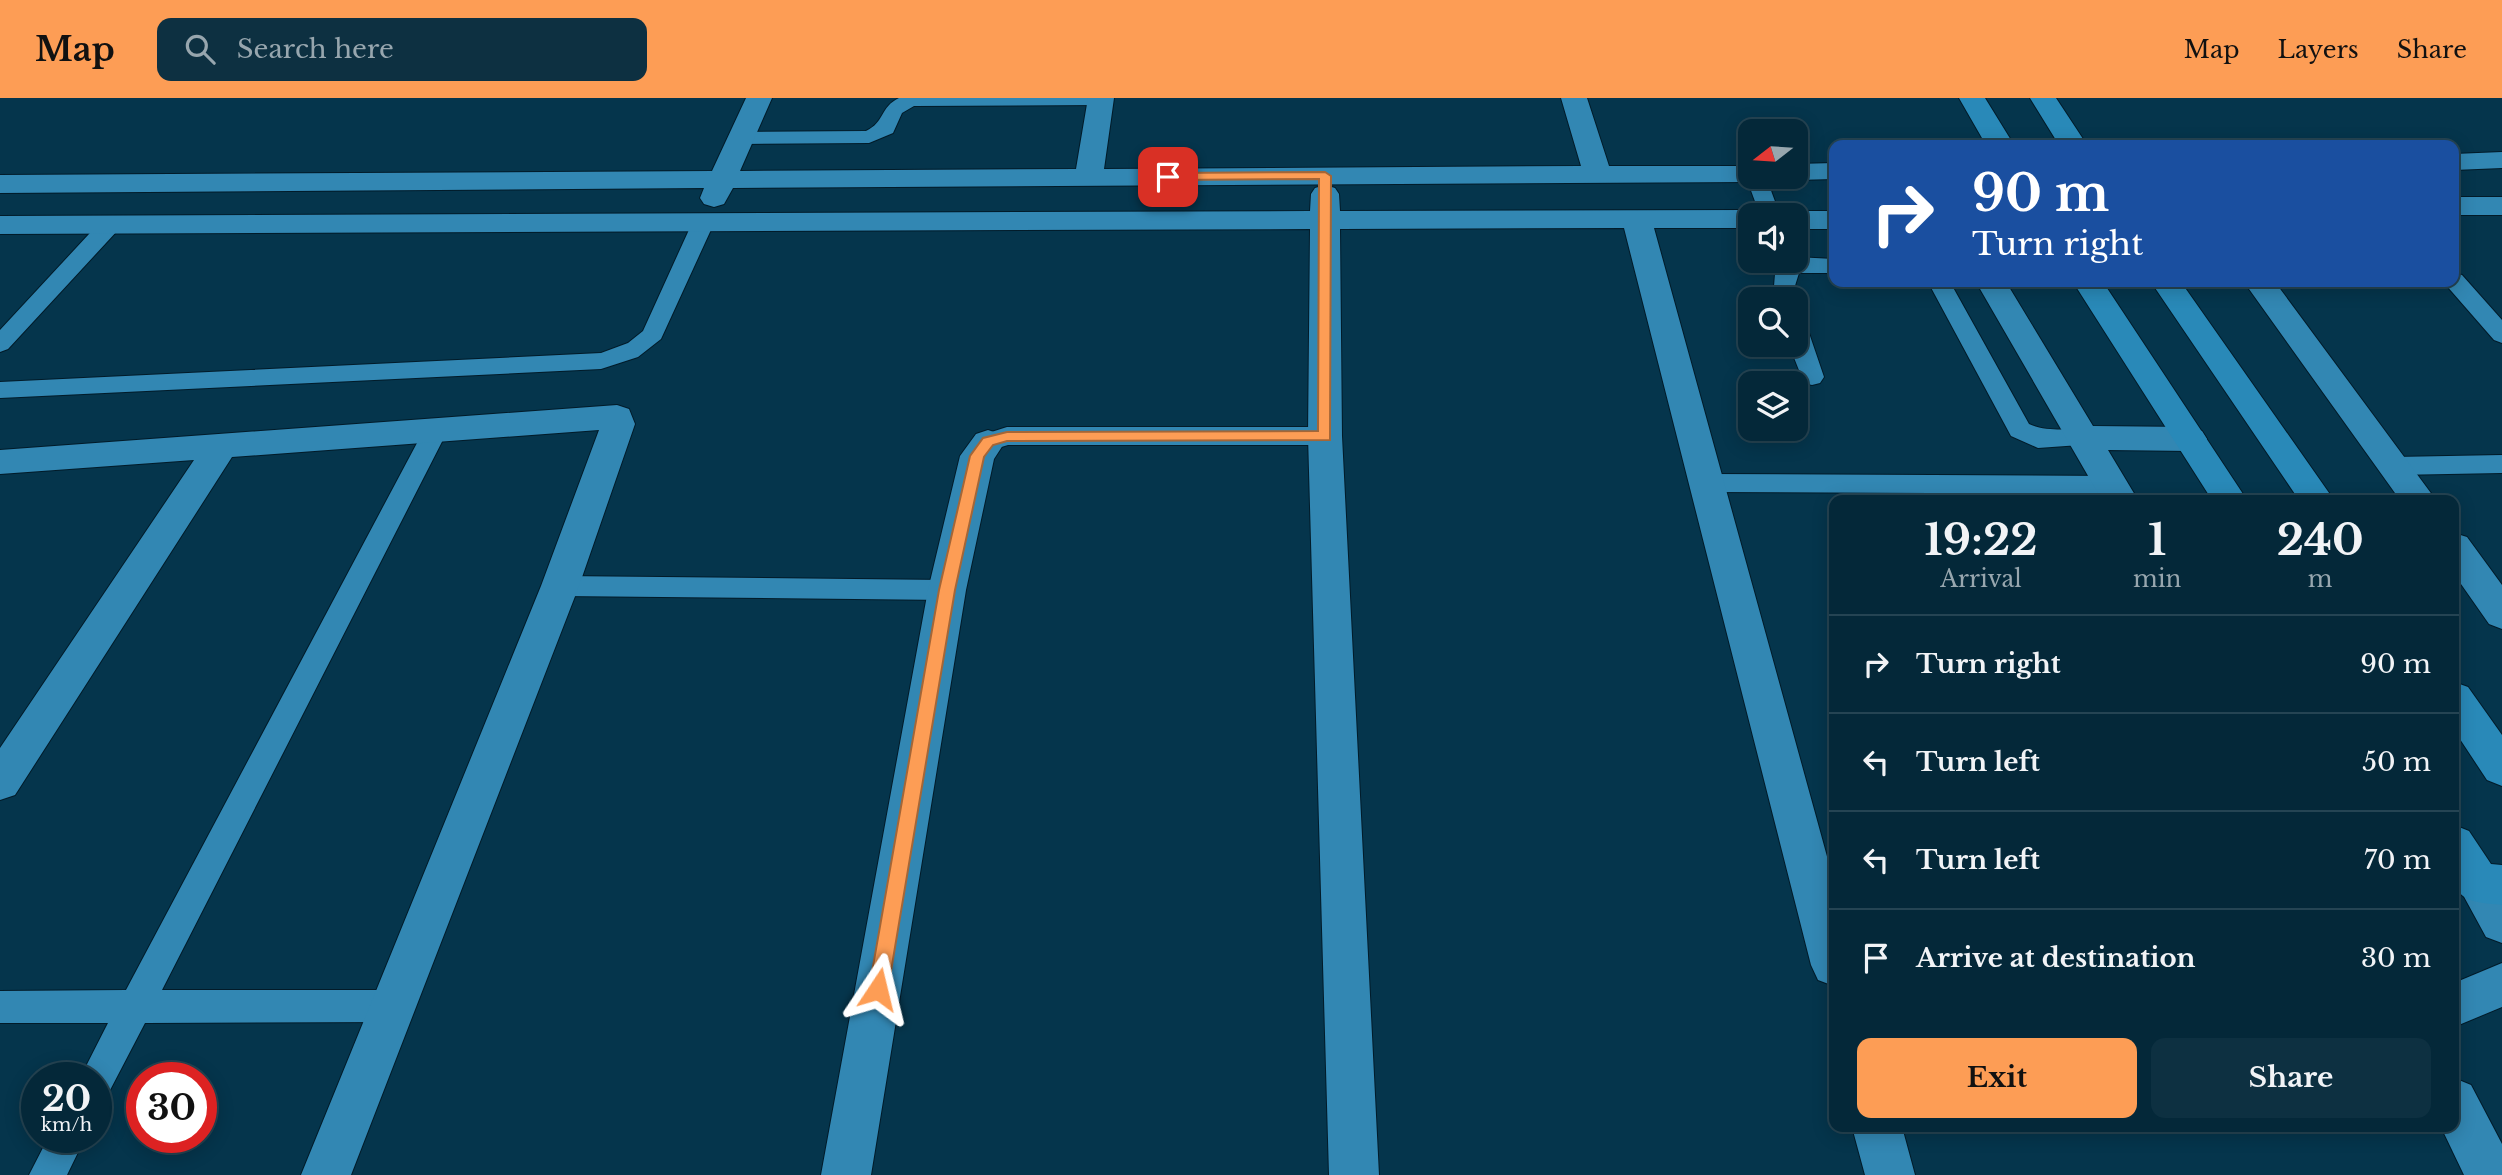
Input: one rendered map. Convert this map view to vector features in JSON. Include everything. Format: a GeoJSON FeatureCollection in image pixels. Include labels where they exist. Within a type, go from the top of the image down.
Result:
{"type":"FeatureCollection","features":[{"type":"Feature","properties":{"kind":"street"},"geometry":{"type":"LineString","coordinates":[[704,221],[759,98]]}},
{"type":"Feature","properties":{"kind":"street"},"geometry":{"type":"LineString","coordinates":[[1574,98],[1598,174]]}},
{"type":"Feature","properties":{"kind":"street"},"geometry":{"type":"LineString","coordinates":[[1972,98],[1997,140]]}},
{"type":"Feature","properties":{"kind":"street"},"geometry":{"type":"LineString","coordinates":[[2043,98],[2070,140]]}},
{"type":"Feature","properties":{"kind":"street"},"geometry":{"type":"LineString","coordinates":[[1089,177],[1101,99]]}},
{"type":"Feature","properties":{"kind":"street"},"geometry":{"type":"LineString","coordinates":[[2459,162],[2502,160]]}},
{"type":"Feature","properties":{"kind":"street"},"geometry":{"type":"LineString","coordinates":[[1808,172],[1829,171]]}},
{"type":"Feature","properties":{"kind":"street"},"geometry":{"type":"LineString","coordinates":[[0,184],[1738,174]]}},
{"type":"Feature","properties":{"kind":"street"},"geometry":{"type":"LineString","coordinates":[[1325,176],[1325,436],[1354,1175]]}},
{"type":"Feature","properties":{"kind":"street"},"geometry":{"type":"LineString","coordinates":[[2459,206],[2502,206]]}},
{"type":"Feature","properties":{"kind":"street"},"geometry":{"type":"LineString","coordinates":[[0,225],[1738,219]]}},
{"type":"Feature","properties":{"kind":"street"},"geometry":{"type":"LineString","coordinates":[[1637,220],[1829,946]]}},
{"type":"Feature","properties":{"kind":"street"},"geometry":{"type":"LineString","coordinates":[[1808,220],[1829,220]]}},
{"type":"Feature","properties":{"kind":"street"},"geometry":{"type":"LineString","coordinates":[[1994,287],[2115,493]]}},
{"type":"Feature","properties":{"kind":"street"},"geometry":{"type":"LineString","coordinates":[[2091,287],[2227,495]]}},
{"type":"Feature","properties":{"kind":"street"},"geometry":{"type":"LineString","coordinates":[[2169,287],[2314,495]]}},
{"type":"Feature","properties":{"kind":"street"},"geometry":{"type":"LineString","coordinates":[[2263,287],[2415,495]]}},
{"type":"Feature","properties":{"kind":"street"},"geometry":{"type":"LineString","coordinates":[[1,463],[437,428],[617,417],[618,424],[560,586],[326,1175]]}},
{"type":"Feature","properties":{"kind":"street"},"geometry":{"type":"LineString","coordinates":[[2085,438],[2190,439]]}},
{"type":"Feature","properties":{"kind":"street"},"geometry":{"type":"LineString","coordinates":[[846,1175],[947,590],[977,456],[988,442]]}},
{"type":"Feature","properties":{"kind":"street"},"geometry":{"type":"LineString","coordinates":[[0,782],[223,444]]}},
{"type":"Feature","properties":{"kind":"street"},"geometry":{"type":"LineString","coordinates":[[2459,554],[2502,614]]}},
{"type":"Feature","properties":{"kind":"street"},"geometry":{"type":"LineString","coordinates":[[2459,705],[2502,768]]}},
{"type":"Feature","properties":{"kind":"street"},"geometry":{"type":"LineString","coordinates":[[2459,849],[2490,883],[2502,922]]}},
{"type":"Feature","properties":{"kind":"street"},"geometry":{"type":"LineString","coordinates":[[2459,1003],[2502,985]]}},
{"type":"Feature","properties":{"kind":"street"},"geometry":{"type":"LineString","coordinates":[[2459,1112],[2491,1175]]}},
{"type":"Feature","properties":{"kind":"street"},"geometry":{"type":"LineString","coordinates":[[1878,1132],[1890,1175]]}},
{"type":"Feature","properties":{"kind":"lane"},"geometry":{"type":"LineString","coordinates":[[742,138],[869,137],[886,129],[893,108],[902,102],[914,100],[1101,99]]}},
{"type":"Feature","properties":{"kind":"lane"},"geometry":{"type":"LineString","coordinates":[[0,390],[601,361],[645,345],[653,334],[704,221]]}},
{"type":"Feature","properties":{"kind":"lane"},"geometry":{"type":"LineString","coordinates":[[0,344],[110,225]]}},
{"type":"Feature","properties":{"kind":"lane"},"geometry":{"type":"LineString","coordinates":[[1808,264],[1829,266]]}},
{"type":"Feature","properties":{"kind":"lane"},"geometry":{"type":"LineString","coordinates":[[2459,286],[2502,335]]}},
{"type":"Feature","properties":{"kind":"lane"},"geometry":{"type":"LineString","coordinates":[[1942,287],[2020,430],[2038,439],[2085,438]]}},
{"type":"Feature","properties":{"kind":"lane"},"geometry":{"type":"LineString","coordinates":[[1805,357],[1812,377]]}},
{"type":"Feature","properties":{"kind":"lane"},"geometry":{"type":"LineString","coordinates":[[107,1062],[437,428]]}},
{"type":"Feature","properties":{"kind":"lane"},"geometry":{"type":"LineString","coordinates":[[988,442],[1007,436],[1325,436]]}},
{"type":"Feature","properties":{"kind":"lane"},"geometry":{"type":"LineString","coordinates":[[2394,466],[2502,464]]}},
{"type":"Feature","properties":{"kind":"lane"},"geometry":{"type":"LineString","coordinates":[[1706,483],[2115,493]]}},
{"type":"Feature","properties":{"kind":"lane"},"geometry":{"type":"LineString","coordinates":[[560,586],[947,590]]}},
{"type":"Feature","properties":{"kind":"lane"},"geometry":{"type":"LineString","coordinates":[[0,1007],[394,1006]]}},
{"type":"Feature","properties":{"kind":"lane"},"geometry":{"type":"LineString","coordinates":[[47,1175],[59,1153]]}},
{"type":"Feature","properties":{"kind":"route"},"geometry":{"type":"LineString","coordinates":[[878,989],[947,590],[977,456],[988,442],[1007,436],[1325,436],[1325,176],[1168,177]]}}]}
